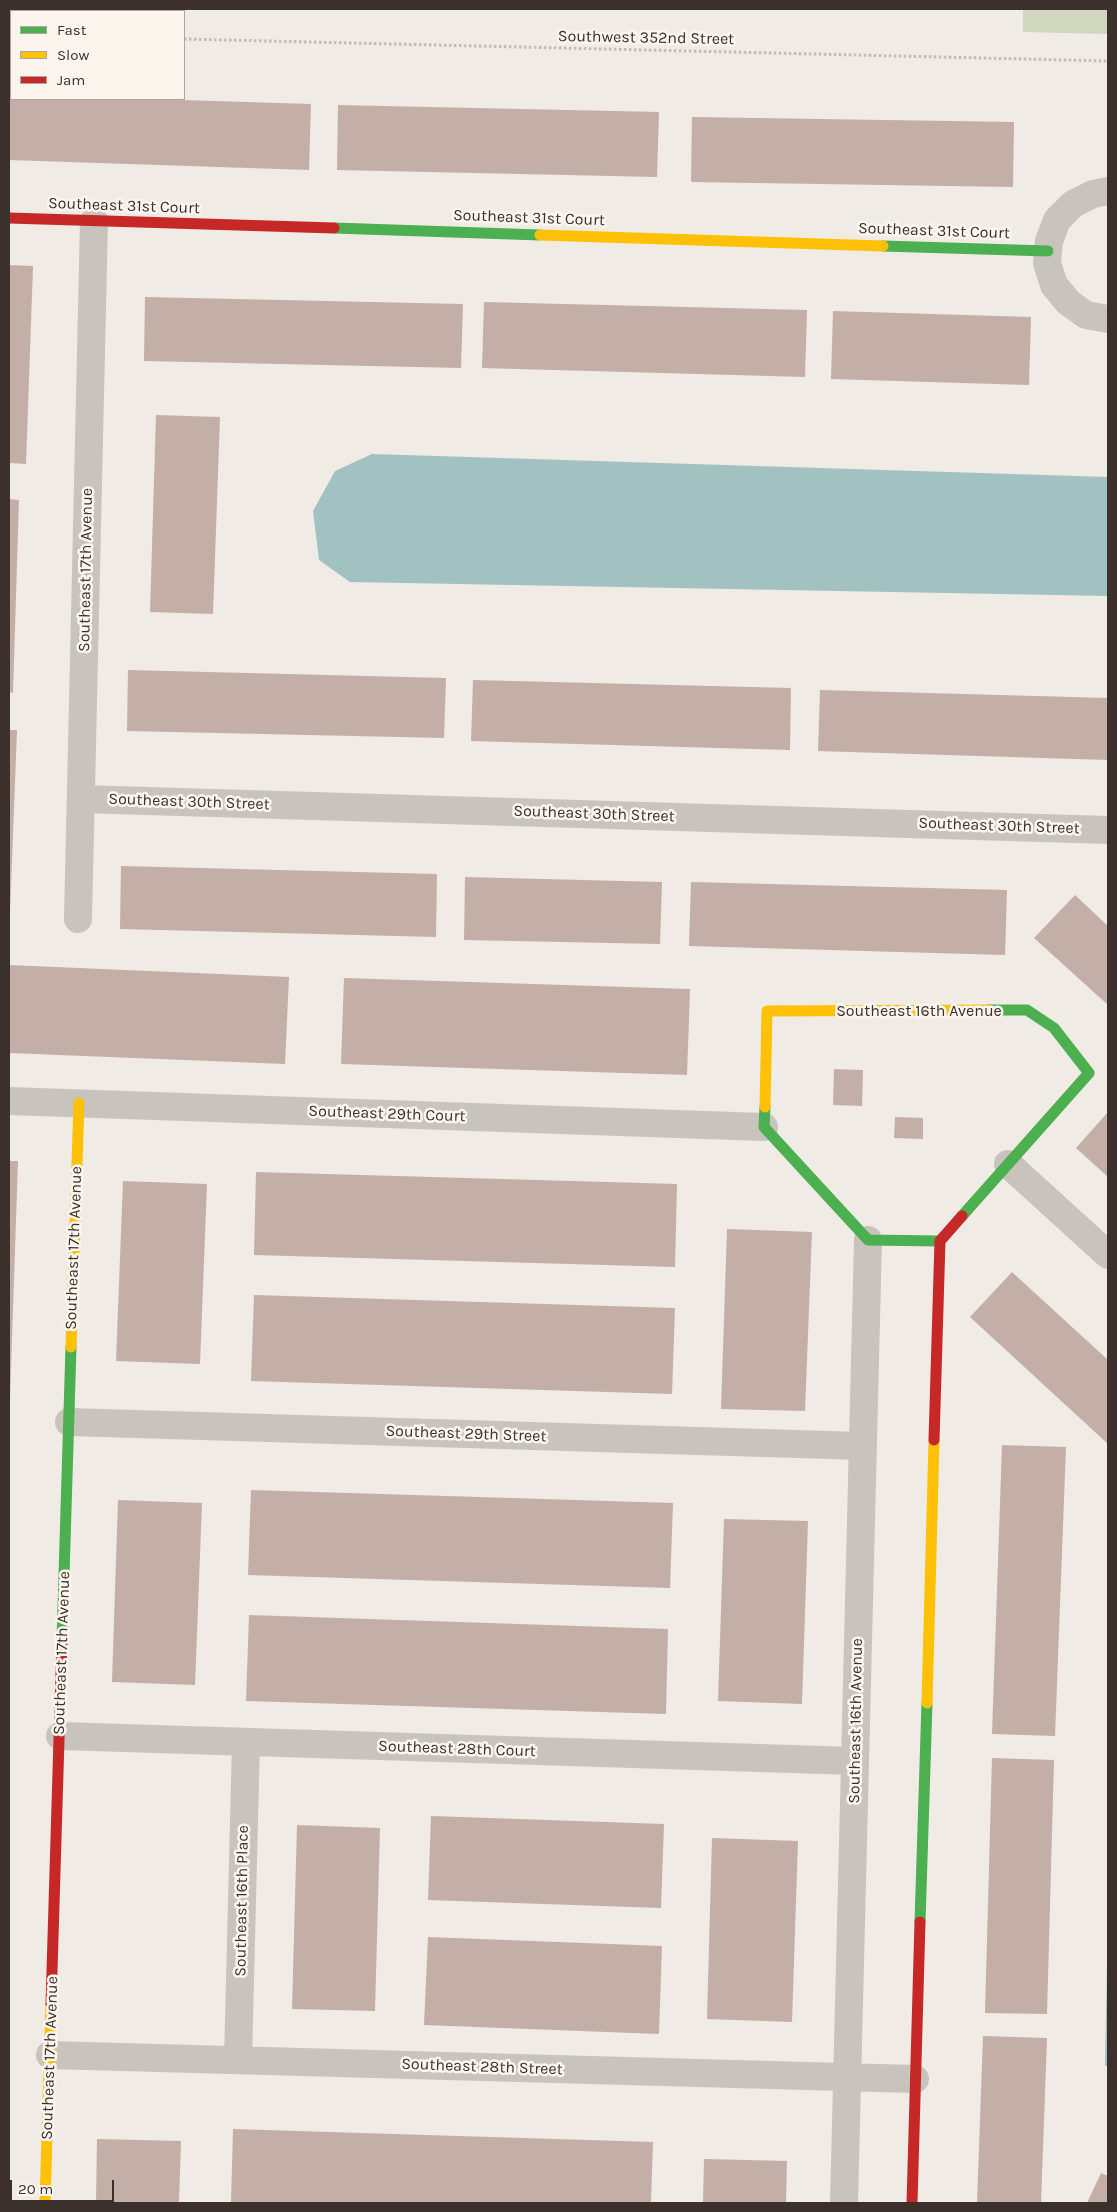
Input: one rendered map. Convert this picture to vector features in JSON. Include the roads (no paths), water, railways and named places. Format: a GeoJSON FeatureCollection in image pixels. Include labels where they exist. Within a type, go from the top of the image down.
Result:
{"type":"FeatureCollection","features":[{"type":"Feature","properties":{"kind":"street"},"geometry":{"type":"LineString","coordinates":[[1108,191],[1093,194],[1072,204],[1057,220],[1049,240],[1047,263],[1054,284],[1068,302],[1086,315],[1108,319]]}},
{"type":"Feature","properties":{"kind":"street","name":"Southeast 31st Court"},"geometry":{"type":"LineString","coordinates":[[9,218],[1048,251]]}},
{"type":"Feature","properties":{"kind":"street","name":"Southeast 17th Avenue"},"geometry":{"type":"LineString","coordinates":[[78,919],[94,221]]}},
{"type":"Feature","properties":{"kind":"street","name":"Southeast 30th Street"},"geometry":{"type":"LineString","coordinates":[[81,799],[1108,830]]}},
{"type":"Feature","properties":{"kind":"street","name":"Southeast 16th Avenue"},"geometry":{"type":"LineString","coordinates":[[764,1127],[767,1011],[1026,1010],[1054,1028],[1089,1073],[940,1241]]}},
{"type":"Feature","properties":{"kind":"street","name":"Southeast 29th Court"},"geometry":{"type":"LineString","coordinates":[[9,1101],[764,1127]]}},
{"type":"Feature","properties":{"kind":"street","name":"Southeast 17th Avenue"},"geometry":{"type":"LineString","coordinates":[[45,2203],[79,1103]]}},
{"type":"Feature","properties":{"kind":"street"},"geometry":{"type":"LineString","coordinates":[[764,1127],[868,1240],[940,1241],[912,2203]]}},
{"type":"Feature","properties":{"kind":"street"},"geometry":{"type":"LineString","coordinates":[[1008,1164],[1108,1255]]}},
{"type":"Feature","properties":{"kind":"street","name":"Southeast 16th Avenue"},"geometry":{"type":"LineString","coordinates":[[844,2203],[868,1240]]}},
{"type":"Feature","properties":{"kind":"street","name":"Southeast 29th Street"},"geometry":{"type":"LineString","coordinates":[[69,1422],[863,1446]]}},
{"type":"Feature","properties":{"kind":"street","name":"Southeast 28th Court"},"geometry":{"type":"LineString","coordinates":[[60,1736],[855,1761]]}},
{"type":"Feature","properties":{"kind":"street","name":"Southeast 16th Place"},"geometry":{"type":"LineString","coordinates":[[238,2060],[246,1742]]}},
{"type":"Feature","properties":{"kind":"street","name":"Southeast 28th Street"},"geometry":{"type":"LineString","coordinates":[[50,2056],[915,2079]]}},
{"type":"Feature","properties":{"kind":"water"},"geometry":{"type":"Polygon","coordinates":[[[372,454],[1108,477],[1108,596],[350,582],[319,560],[313,511],[335,471],[372,454]]]}},
{"type":"Feature","properties":{"kind":"water"},"geometry":{"type":"Polygon","coordinates":[[[1108,1909],[1108,2067],[1105,2065],[1108,1909]]]}}]}
